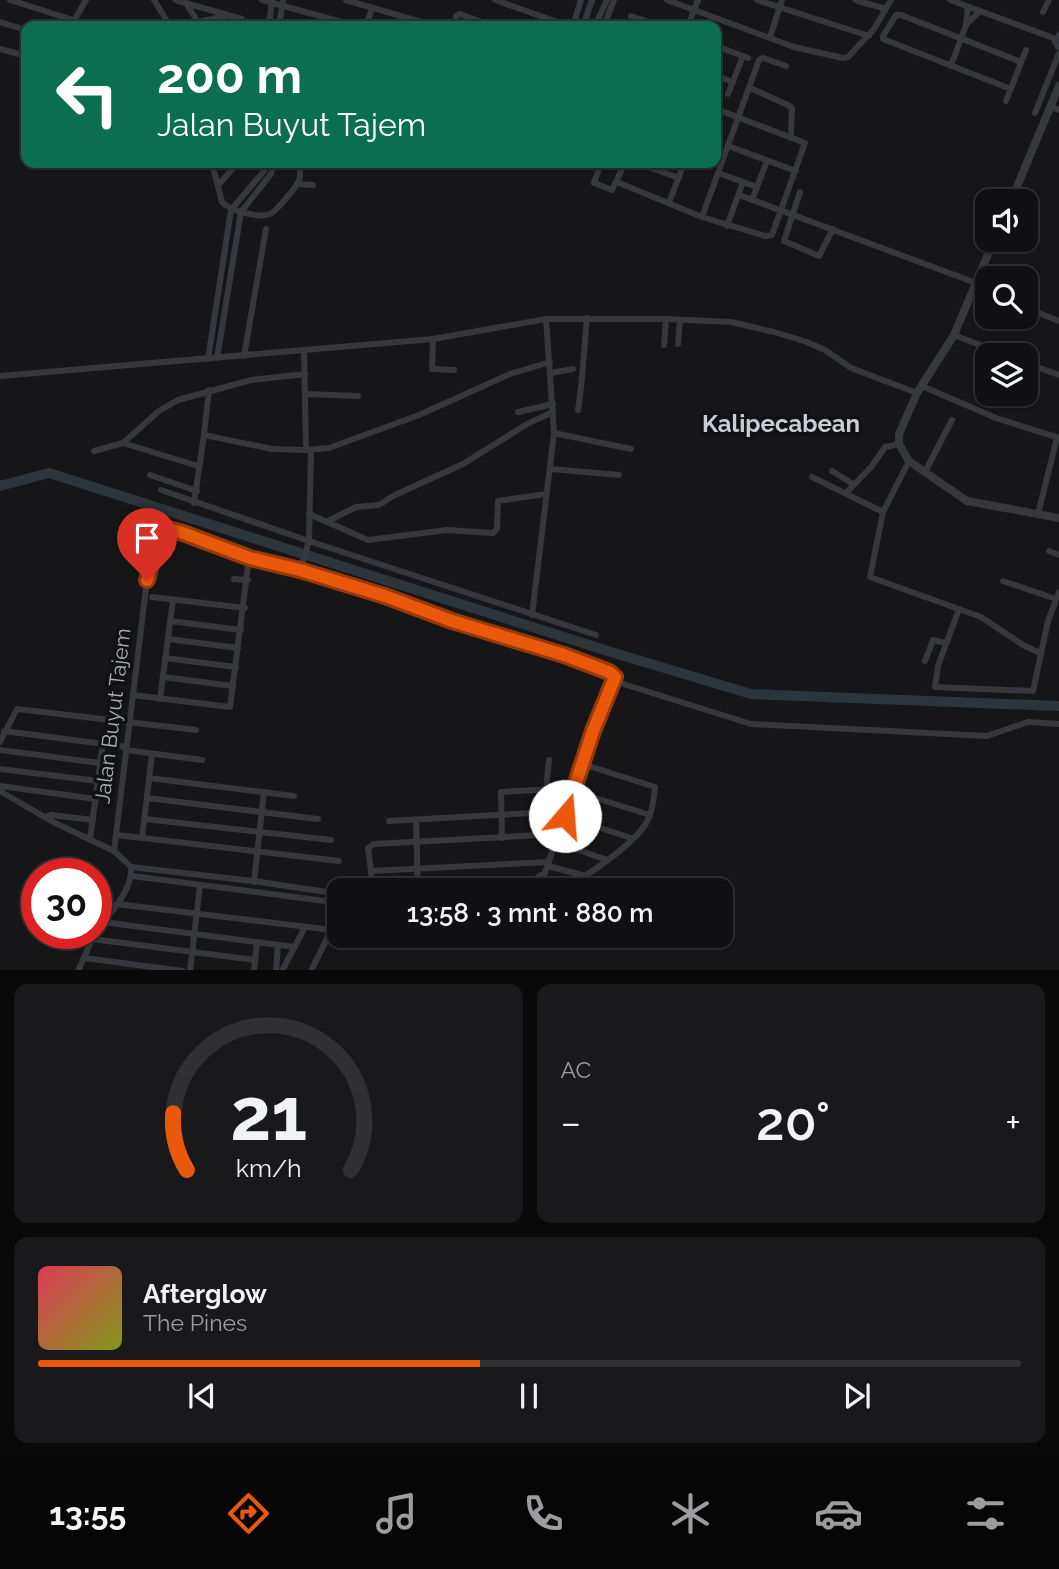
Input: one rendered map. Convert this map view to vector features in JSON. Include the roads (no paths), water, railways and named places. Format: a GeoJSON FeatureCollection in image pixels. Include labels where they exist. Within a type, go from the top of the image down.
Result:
{"type":"FeatureCollection","features":[{"type":"Feature","properties":{"kind":"street"},"geometry":{"type":"LineString","coordinates":[[10,0],[67,21]]}},
{"type":"Feature","properties":{"kind":"street"},"geometry":{"type":"LineString","coordinates":[[73,21],[86,0]]}},
{"type":"Feature","properties":{"kind":"street"},"geometry":{"type":"LineString","coordinates":[[154,0],[167,21]]}},
{"type":"Feature","properties":{"kind":"street"},"geometry":{"type":"LineString","coordinates":[[175,0],[202,4],[242,21]]}},
{"type":"Feature","properties":{"kind":"street"},"geometry":{"type":"LineString","coordinates":[[261,0],[282,3],[340,21]]}},
{"type":"Feature","properties":{"kind":"street"},"geometry":{"type":"LineString","coordinates":[[346,0],[418,21]]}},
{"type":"Feature","properties":{"kind":"street"},"geometry":{"type":"LineString","coordinates":[[495,0],[508,2],[558,21]]}},
{"type":"Feature","properties":{"kind":"street"},"geometry":{"type":"LineString","coordinates":[[573,21],[582,0]]}},
{"type":"Feature","properties":{"kind":"street"},"geometry":{"type":"LineString","coordinates":[[585,21],[592,0]]}},
{"type":"Feature","properties":{"kind":"street"},"geometry":{"type":"LineString","coordinates":[[597,21],[607,0]]}},
{"type":"Feature","properties":{"kind":"street"},"geometry":{"type":"LineString","coordinates":[[606,21],[614,0]]}},
{"type":"Feature","properties":{"kind":"street"},"geometry":{"type":"LineString","coordinates":[[667,0],[794,47],[843,58],[869,36],[891,0]]}},
{"type":"Feature","properties":{"kind":"street"},"geometry":{"type":"LineString","coordinates":[[690,21],[698,0]]}},
{"type":"Feature","properties":{"kind":"street"},"geometry":{"type":"LineString","coordinates":[[757,0],[869,36]]}},
{"type":"Feature","properties":{"kind":"street"},"geometry":{"type":"LineString","coordinates":[[770,37],[782,0]]}},
{"type":"Feature","properties":{"kind":"street"},"geometry":{"type":"LineString","coordinates":[[855,0],[886,9]]}},
{"type":"Feature","properties":{"kind":"street"},"geometry":{"type":"LineString","coordinates":[[950,0],[1057,37],[1056,45],[1059,51],[1035,113]]}},
{"type":"Feature","properties":{"kind":"street"},"geometry":{"type":"LineString","coordinates":[[951,66],[977,0]]}},
{"type":"Feature","properties":{"kind":"street"},"geometry":{"type":"LineString","coordinates":[[1043,12],[1048,0]]}},
{"type":"Feature","properties":{"kind":"street"},"geometry":{"type":"LineString","coordinates":[[270,21],[272,2]]}},
{"type":"Feature","properties":{"kind":"street"},"geometry":{"type":"LineString","coordinates":[[186,3],[197,21]]}},
{"type":"Feature","properties":{"kind":"street"},"geometry":{"type":"LineString","coordinates":[[280,21],[282,3]]}},
{"type":"Feature","properties":{"kind":"street"},"geometry":{"type":"LineString","coordinates":[[368,21],[372,8]]}},
{"type":"Feature","properties":{"kind":"street"},"geometry":{"type":"LineString","coordinates":[[966,25],[974,9]]}},
{"type":"Feature","properties":{"kind":"street"},"geometry":{"type":"LineString","coordinates":[[456,21],[456,16],[460,14],[479,21]]}},
{"type":"Feature","properties":{"kind":"street"},"geometry":{"type":"LineString","coordinates":[[1011,89],[883,39],[883,36],[898,14],[1021,62]]}},
{"type":"Feature","properties":{"kind":"street"},"geometry":{"type":"LineString","coordinates":[[203,21],[227,16]]}},
{"type":"Feature","properties":{"kind":"street"},"geometry":{"type":"LineString","coordinates":[[631,16],[646,21]]}},
{"type":"Feature","properties":{"kind":"street"},"geometry":{"type":"LineString","coordinates":[[0,22],[21,28]]}},
{"type":"Feature","properties":{"kind":"street"},"geometry":{"type":"LineString","coordinates":[[721,48],[745,57],[728,94]]}},
{"type":"Feature","properties":{"kind":"street"},"geometry":{"type":"LineString","coordinates":[[0,49],[21,55]]}},
{"type":"Feature","properties":{"kind":"street"},"geometry":{"type":"LineString","coordinates":[[1006,101],[1026,50]]}},
{"type":"Feature","properties":{"kind":"street"},"geometry":{"type":"LineString","coordinates":[[721,158],[728,146],[760,59],[786,66]]}},
{"type":"Feature","properties":{"kind":"street"},"geometry":{"type":"LineString","coordinates":[[721,78],[733,82]]}},
{"type":"Feature","properties":{"kind":"street"},"geometry":{"type":"LineString","coordinates":[[750,88],[792,108],[791,137]]}},
{"type":"Feature","properties":{"kind":"street"},"geometry":{"type":"LineString","coordinates":[[1017,189],[1055,108],[1058,90],[1046,89]]}},
{"type":"Feature","properties":{"kind":"street"},"geometry":{"type":"LineString","coordinates":[[721,111],[805,143],[796,171],[783,241],[816,256],[820,255],[833,229]]}},
{"type":"Feature","properties":{"kind":"street"},"geometry":{"type":"LineString","coordinates":[[728,146],[796,171]]}},
{"type":"Feature","properties":{"kind":"street"},"geometry":{"type":"LineString","coordinates":[[752,200],[767,161]]}},
{"type":"Feature","properties":{"kind":"street"},"geometry":{"type":"LineString","coordinates":[[213,168],[222,202],[230,215],[240,217],[270,215],[297,184],[300,168]]}},
{"type":"Feature","properties":{"kind":"street"},"geometry":{"type":"LineString","coordinates":[[218,185],[233,168]]}},
{"type":"Feature","properties":{"kind":"street"},"geometry":{"type":"LineString","coordinates":[[208,359],[230,215],[265,168]]}},
{"type":"Feature","properties":{"kind":"street"},"geometry":{"type":"LineString","coordinates":[[217,358],[240,217],[273,168]]}},
{"type":"Feature","properties":{"kind":"street"},"geometry":{"type":"LineString","coordinates":[[599,168],[594,183],[612,190],[623,168]]}},
{"type":"Feature","properties":{"kind":"street"},"geometry":{"type":"LineString","coordinates":[[651,168],[679,178]]}},
{"type":"Feature","properties":{"kind":"street"},"geometry":{"type":"LineString","coordinates":[[669,203],[682,168]]}},
{"type":"Feature","properties":{"kind":"street"},"geometry":{"type":"LineString","coordinates":[[702,217],[718,168]]}},
{"type":"Feature","properties":{"kind":"street"},"geometry":{"type":"LineString","coordinates":[[718,173],[757,187]]}},
{"type":"Feature","properties":{"kind":"street"},"geometry":{"type":"LineString","coordinates":[[617,182],[727,226],[768,236],[774,232],[800,192]]}},
{"type":"Feature","properties":{"kind":"street"},"geometry":{"type":"LineString","coordinates":[[727,226],[743,182]]}},
{"type":"Feature","properties":{"kind":"street"},"geometry":{"type":"LineString","coordinates":[[297,184],[313,185]]}},
{"type":"Feature","properties":{"kind":"street"},"geometry":{"type":"LineString","coordinates":[[738,195],[833,229],[975,286],[954,335],[919,389],[900,434],[899,444],[909,461],[971,503],[1059,518]]}},
{"type":"Feature","properties":{"kind":"street"},"geometry":{"type":"LineString","coordinates":[[244,356],[266,229]]}},
{"type":"Feature","properties":{"kind":"street"},"geometry":{"type":"LineString","coordinates":[[1038,313],[1059,321]]}},
{"type":"Feature","properties":{"kind":"street"},"geometry":{"type":"LineString","coordinates":[[578,410],[587,318]]}},
{"type":"Feature","properties":{"kind":"street"},"geometry":{"type":"LineString","coordinates":[[532,615],[554,433],[546,319]]}},
{"type":"Feature","properties":{"kind":"street"},"geometry":{"type":"LineString","coordinates":[[0,376],[433,339],[546,319],[666,319],[746,324],[807,342],[852,368],[1058,438],[1038,514]]}},
{"type":"Feature","properties":{"kind":"street"},"geometry":{"type":"LineString","coordinates":[[664,345],[666,319]]}},
{"type":"Feature","properties":{"kind":"street"},"geometry":{"type":"LineString","coordinates":[[678,344],[680,320]]}},
{"type":"Feature","properties":{"kind":"street"},"geometry":{"type":"LineString","coordinates":[[213,323],[222,324]]}},
{"type":"Feature","properties":{"kind":"street"},"geometry":{"type":"LineString","coordinates":[[954,335],[975,343]]}},
{"type":"Feature","properties":{"kind":"street"},"geometry":{"type":"LineString","coordinates":[[433,339],[432,369],[454,370]]}},
{"type":"Feature","properties":{"kind":"street"},"geometry":{"type":"LineString","coordinates":[[300,568],[309,542],[306,350]]}},
{"type":"Feature","properties":{"kind":"street"},"geometry":{"type":"LineString","coordinates":[[204,435],[272,449],[308,450],[338,446],[419,415],[510,374],[550,362]]}},
{"type":"Feature","properties":{"kind":"street"},"geometry":{"type":"LineString","coordinates":[[1038,367],[1059,375]]}},
{"type":"Feature","properties":{"kind":"street"},"geometry":{"type":"LineString","coordinates":[[551,373],[573,369]]}},
{"type":"Feature","properties":{"kind":"street"},"geometry":{"type":"LineString","coordinates":[[94,451],[122,443],[167,405],[209,390],[251,380],[305,374]]}},
{"type":"Feature","properties":{"kind":"street"},"geometry":{"type":"LineString","coordinates":[[194,503],[209,390]]}},
{"type":"Feature","properties":{"kind":"street"},"geometry":{"type":"LineString","coordinates":[[305,394],[358,396]]}},
{"type":"Feature","properties":{"kind":"street"},"geometry":{"type":"LineString","coordinates":[[518,412],[553,404]]}},
{"type":"Feature","properties":{"kind":"street"},"geometry":{"type":"LineString","coordinates":[[326,522],[356,507],[379,505],[463,464],[527,424],[553,412]]}},
{"type":"Feature","properties":{"kind":"street"},"geometry":{"type":"LineString","coordinates":[[925,472],[952,420]]}},
{"type":"Feature","properties":{"kind":"street"},"geometry":{"type":"LineString","coordinates":[[554,433],[631,449]]}},
{"type":"Feature","properties":{"kind":"street"},"geometry":{"type":"LineString","coordinates":[[122,443],[198,466]]}},
{"type":"Feature","properties":{"kind":"street"},"geometry":{"type":"LineString","coordinates":[[846,493],[871,467],[885,447],[899,444]]}},
{"type":"Feature","properties":{"kind":"street"},"geometry":{"type":"LineString","coordinates":[[909,461],[883,512],[870,577],[990,621],[1023,645],[1040,653]]}},
{"type":"Feature","properties":{"kind":"street"},"geometry":{"type":"LineString","coordinates":[[551,469],[619,475]]}},
{"type":"Feature","properties":{"kind":"street"},"geometry":{"type":"LineString","coordinates":[[832,471],[853,484]]}},
{"type":"Feature","properties":{"kind":"street"},"geometry":{"type":"LineString","coordinates":[[150,475],[197,491]]}},
{"type":"Feature","properties":{"kind":"street"},"geometry":{"type":"LineString","coordinates":[[812,477],[883,512]]}},
{"type":"Feature","properties":{"kind":"street"},"geometry":{"type":"LineString","coordinates":[[161,490],[309,542],[596,635]]}},
{"type":"Feature","properties":{"kind":"street"},"geometry":{"type":"LineString","coordinates":[[309,514],[368,540],[447,530],[493,533],[497,529],[498,501],[546,494]]}},
{"type":"Feature","properties":{"kind":"street","name":"Jalan Buyut Tajem"},"geometry":{"type":"LineString","coordinates":[[114,851],[147,580],[152,561],[154,527],[183,533],[250,558],[300,568],[452,621],[564,655],[605,670],[615,680],[751,724],[986,736],[1028,722],[1059,724]]}},
{"type":"Feature","properties":{"kind":"street"},"geometry":{"type":"LineString","coordinates":[[1049,551],[1059,555]]}},
{"type":"Feature","properties":{"kind":"street"},"geometry":{"type":"LineString","coordinates":[[133,695],[230,708],[250,558]]}},
{"type":"Feature","properties":{"kind":"street"},"geometry":{"type":"LineString","coordinates":[[234,579],[248,580]]}},
{"type":"Feature","properties":{"kind":"street"},"geometry":{"type":"LineString","coordinates":[[959,609],[938,666],[934,685],[936,688],[1033,691],[1040,653],[1057,595],[1003,581]]}},
{"type":"Feature","properties":{"kind":"street"},"geometry":{"type":"LineString","coordinates":[[152,597],[244,608]]}},
{"type":"Feature","properties":{"kind":"street"},"geometry":{"type":"LineString","coordinates":[[160,699],[173,600]]}},
{"type":"Feature","properties":{"kind":"street"},"geometry":{"type":"LineString","coordinates":[[170,621],[241,630]]}},
{"type":"Feature","properties":{"kind":"street"},"geometry":{"type":"LineString","coordinates":[[168,639],[238,648]]}},
{"type":"Feature","properties":{"kind":"street"},"geometry":{"type":"LineString","coordinates":[[925,661],[933,640],[947,643]]}},
{"type":"Feature","properties":{"kind":"street"},"geometry":{"type":"LineString","coordinates":[[165,658],[236,667]]}},
{"type":"Feature","properties":{"kind":"street"},"geometry":{"type":"LineString","coordinates":[[163,677],[233,686]]}},
{"type":"Feature","properties":{"kind":"street"},"geometry":{"type":"LineString","coordinates":[[539,878],[549,864],[573,789],[615,680]]}},
{"type":"Feature","properties":{"kind":"street"},"geometry":{"type":"LineString","coordinates":[[0,742],[17,709],[196,730]]}},
{"type":"Feature","properties":{"kind":"street"},"geometry":{"type":"LineString","coordinates":[[4,731],[103,743],[152,754],[202,760]]}},
{"type":"Feature","properties":{"kind":"street"},"geometry":{"type":"LineString","coordinates":[[90,839],[103,743]]}},
{"type":"Feature","properties":{"kind":"street"},"geometry":{"type":"LineString","coordinates":[[0,750],[100,763]]}},
{"type":"Feature","properties":{"kind":"street"},"geometry":{"type":"LineString","coordinates":[[142,838],[152,754]]}},
{"type":"Feature","properties":{"kind":"street"},"geometry":{"type":"LineString","coordinates":[[546,789],[549,760]]}},
{"type":"Feature","properties":{"kind":"street"},"geometry":{"type":"LineString","coordinates":[[371,872],[549,864],[583,877],[607,860],[646,824],[656,787],[582,764]]}},
{"type":"Feature","properties":{"kind":"street"},"geometry":{"type":"LineString","coordinates":[[0,769],[98,781]]}},
{"type":"Feature","properties":{"kind":"street"},"geometry":{"type":"LineString","coordinates":[[149,778],[294,796]]}},
{"type":"Feature","properties":{"kind":"street"},"geometry":{"type":"LineString","coordinates":[[0,789],[96,799]]}},
{"type":"Feature","properties":{"kind":"street"},"geometry":{"type":"LineString","coordinates":[[0,789],[45,817],[114,851],[131,867],[327,892]]}},
{"type":"Feature","properties":{"kind":"street"},"geometry":{"type":"LineString","coordinates":[[502,838],[501,792],[573,789],[650,816]]}},
{"type":"Feature","properties":{"kind":"street"},"geometry":{"type":"LineString","coordinates":[[256,891],[253,881],[264,792]]}},
{"type":"Feature","properties":{"kind":"street"},"geometry":{"type":"LineString","coordinates":[[147,798],[317,819]]}},
{"type":"Feature","properties":{"kind":"street"},"geometry":{"type":"LineString","coordinates":[[389,821],[500,814],[565,814],[631,838]]}},
{"type":"Feature","properties":{"kind":"street"},"geometry":{"type":"LineString","coordinates":[[45,817],[52,815],[93,820]]}},
{"type":"Feature","properties":{"kind":"street"},"geometry":{"type":"LineString","coordinates":[[145,818],[331,840]]}},
{"type":"Feature","properties":{"kind":"street"},"geometry":{"type":"LineString","coordinates":[[416,820],[418,878]]}},
{"type":"Feature","properties":{"kind":"street"},"geometry":{"type":"LineString","coordinates":[[371,878],[368,848],[371,845],[559,834]]}},
{"type":"Feature","properties":{"kind":"street"},"geometry":{"type":"LineString","coordinates":[[117,835],[339,861]]}},
{"type":"Feature","properties":{"kind":"street"},"geometry":{"type":"LineString","coordinates":[[556,842],[607,860]]}},
{"type":"Feature","properties":{"kind":"street"},"geometry":{"type":"LineString","coordinates":[[112,910],[132,876],[131,867]]}},
{"type":"Feature","properties":{"kind":"street"},"geometry":{"type":"LineString","coordinates":[[132,876],[327,901]]}},
{"type":"Feature","properties":{"kind":"street"},"geometry":{"type":"LineString","coordinates":[[190,970],[200,885]]}},
{"type":"Feature","properties":{"kind":"street"},"geometry":{"type":"LineString","coordinates":[[117,904],[327,929]]}},
{"type":"Feature","properties":{"kind":"street"},"geometry":{"type":"LineString","coordinates":[[112,923],[295,947]]}},
{"type":"Feature","properties":{"kind":"street"},"geometry":{"type":"LineString","coordinates":[[283,970],[305,927]]}},
{"type":"Feature","properties":{"kind":"street"},"geometry":{"type":"LineString","coordinates":[[112,937],[256,960]]}},
{"type":"Feature","properties":{"kind":"street"},"geometry":{"type":"LineString","coordinates":[[254,970],[257,942]]}},
{"type":"Feature","properties":{"kind":"street"},"geometry":{"type":"LineString","coordinates":[[313,970],[327,942]]}},
{"type":"Feature","properties":{"kind":"street"},"geometry":{"type":"LineString","coordinates":[[276,970],[278,945]]}},
{"type":"Feature","properties":{"kind":"street"},"geometry":{"type":"LineString","coordinates":[[78,970],[88,949]]}},
{"type":"Feature","properties":{"kind":"street"},"geometry":{"type":"LineString","coordinates":[[84,958],[175,970]]}},
{"type":"Feature","properties":{"kind":"waterway"},"geometry":{"type":"LineString","coordinates":[[0,486],[49,473],[751,694],[1059,706]]}},
{"type":"Feature","properties":{"kind":"district","name":"Kalipecabean"},"geometry":{"type":"Point","coordinates":[781,424]}}]}
